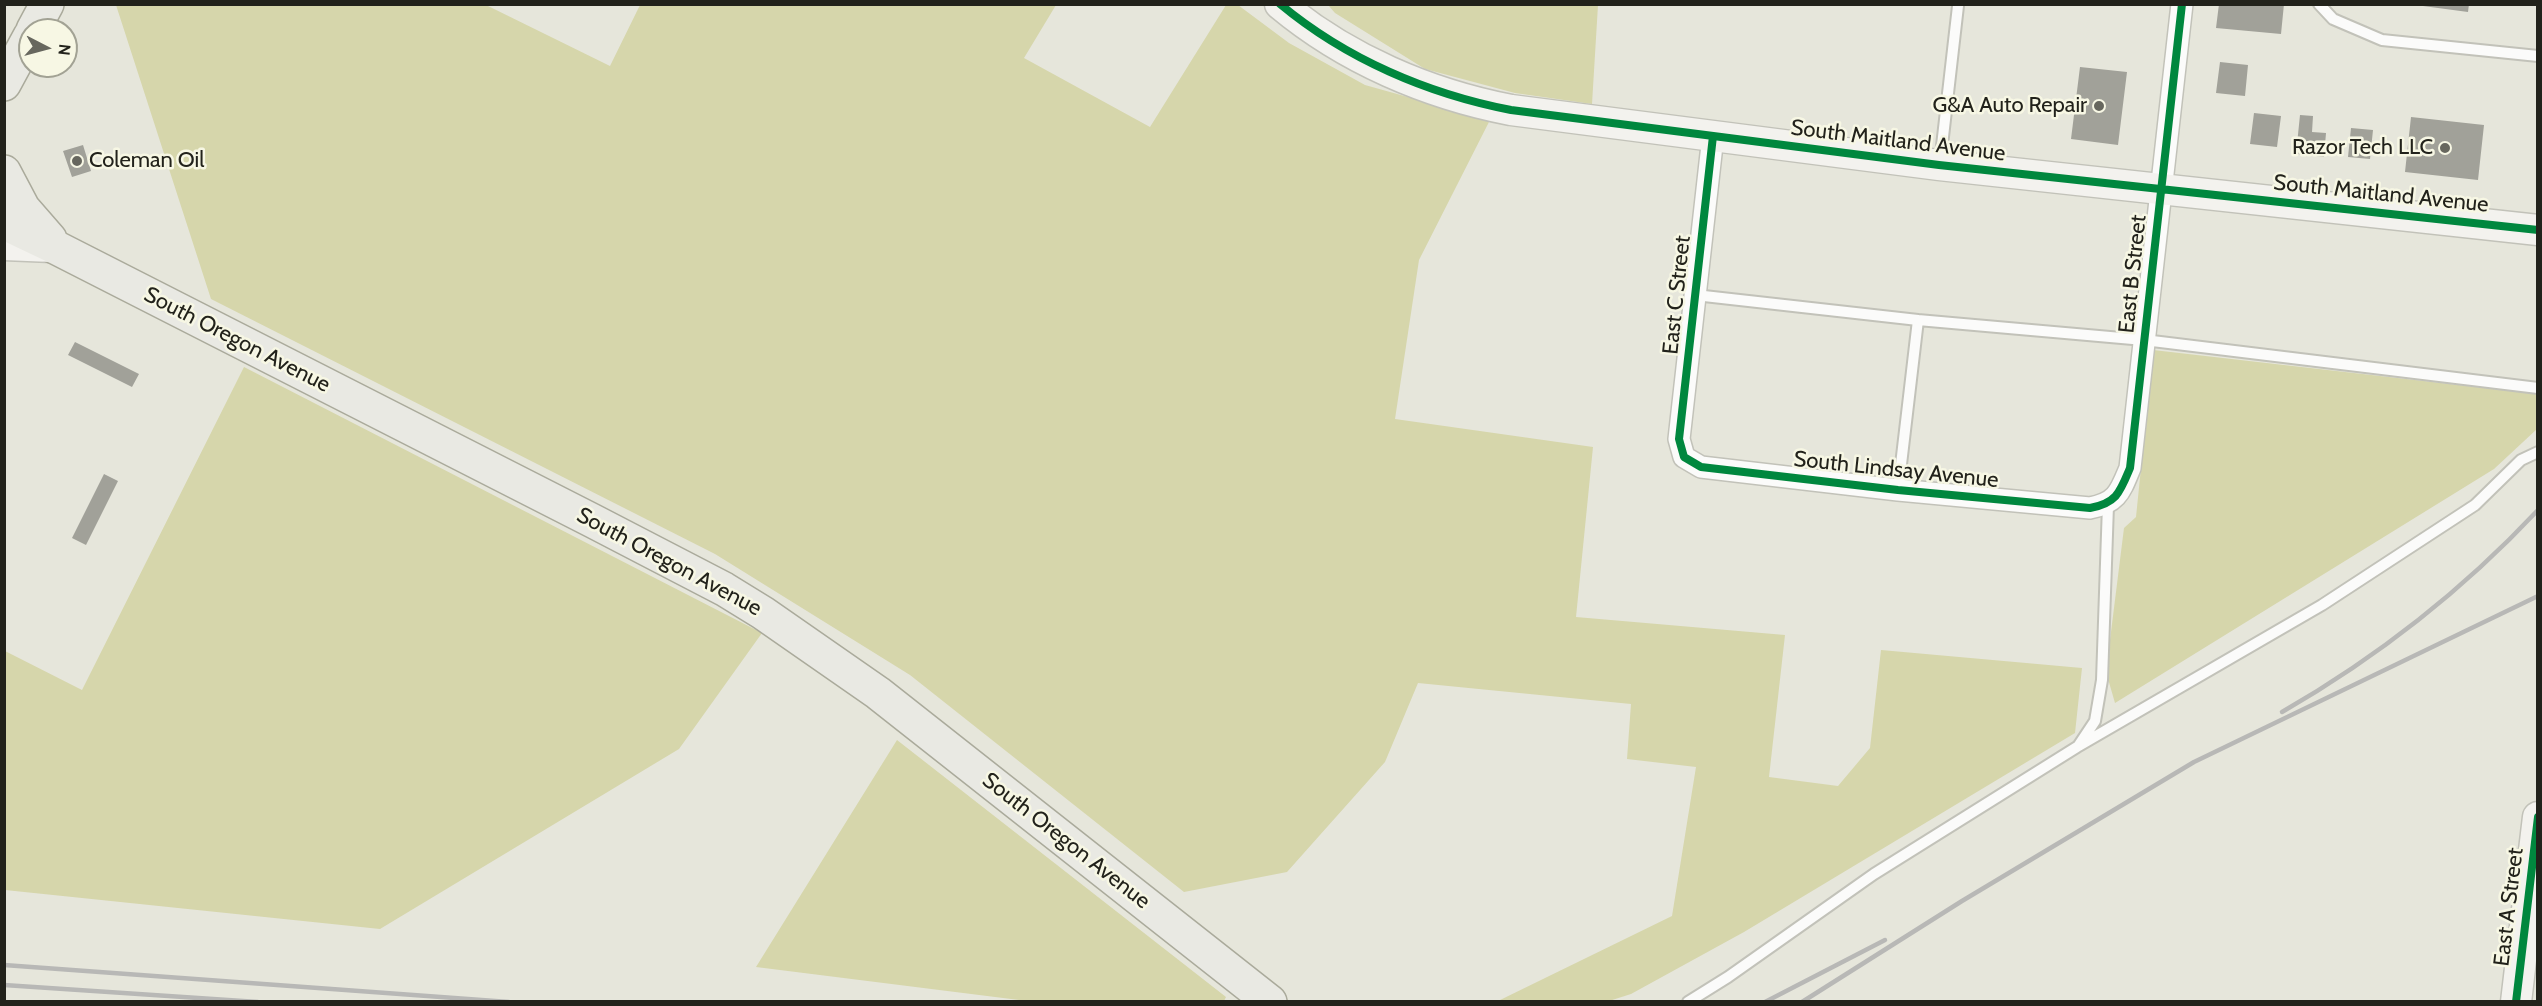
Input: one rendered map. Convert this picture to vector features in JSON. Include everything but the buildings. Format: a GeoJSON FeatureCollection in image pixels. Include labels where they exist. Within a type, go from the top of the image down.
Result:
{"type":"FeatureCollection","features":[{"type":"Feature","properties":{"kind":"main road"},"geometry":{"type":"LineString","coordinates":[[39,18],[47,4]]}},
{"type":"Feature","properties":{"kind":"main road"},"geometry":{"type":"LineString","coordinates":[[4,84],[18,58]]}},
{"type":"Feature","properties":{"kind":"main road"},"geometry":{"type":"LineString","coordinates":[[4,172],[22,208],[57,248]]}},
{"type":"Feature","properties":{"kind":"main road","name":"South Oregon Avenue"},"geometry":{"type":"LineString","coordinates":[[4,223],[724,589],[801,637],[878,693],[1270,1002]]}},
{"type":"Feature","properties":{"kind":"street","name":"South Maitland Avenue"},"geometry":{"type":"LineString","coordinates":[[1280,4],[1306,25],[1356,56],[1416,83],[1450,95],[1511,110],[1940,165],[2538,230]]}},
{"type":"Feature","properties":{"kind":"street","name":"East B Street"},"geometry":{"type":"LineString","coordinates":[[2108,505],[2121,490],[2130,468],[2182,4]]}},
{"type":"Feature","properties":{"kind":"street","name":"East C Street"},"geometry":{"type":"LineString","coordinates":[[1684,457],[1679,439],[1713,136]]}},
{"type":"Feature","properties":{"kind":"street"},"geometry":{"type":"LineString","coordinates":[[4,244],[57,248]]}},
{"type":"Feature","properties":{"kind":"street","name":"South Lindsay Avenue"},"geometry":{"type":"LineString","coordinates":[[1684,457],[1701,467],[1898,490],[2090,508],[2108,505]]}},
{"type":"Feature","properties":{"kind":"street","name":"East A Street"},"geometry":{"type":"LineString","coordinates":[[2516,1002],[2530,937],[2538,817]]}},
{"type":"Feature","properties":{"kind":"lane"},"geometry":{"type":"LineString","coordinates":[[2319,4],[2333,19],[2382,40],[2538,56]]}},
{"type":"Feature","properties":{"kind":"lane"},"geometry":{"type":"LineString","coordinates":[[1940,165],[1958,6]]}},
{"type":"Feature","properties":{"kind":"lane"},"geometry":{"type":"LineString","coordinates":[[1695,295],[1918,320],[2144,340],[2538,388]]}},
{"type":"Feature","properties":{"kind":"lane"},"geometry":{"type":"LineString","coordinates":[[1898,490],[1918,320]]}},
{"type":"Feature","properties":{"kind":"lane"},"geometry":{"type":"LineString","coordinates":[[1688,1002],[1728,977],[1874,874],[2077,747],[2322,605],[2475,505],[2521,460],[2538,452]]}},
{"type":"Feature","properties":{"kind":"lane"},"geometry":{"type":"LineString","coordinates":[[2077,747],[2094,721],[2102,681],[2108,505]]}},
{"type":"Feature","properties":{"kind":"green space"},"geometry":{"type":"Polygon","coordinates":[[[116,5],[486,5],[610,66],[640,5],[1056,5],[1024,58],[1150,127],[1226,5],[1238,5],[1289,43],[1365,85],[1490,120],[1419,260],[1395,419],[1593,447],[1576,617],[1785,635],[1769,777],[1838,786],[1870,748],[1881,650],[2082,668],[2075,733],[1744,932],[1631,994],[1609,1001],[1498,1001],[1672,916],[1696,767],[1627,759],[1631,704],[1418,683],[1385,762],[1287,872],[1184,892],[910,675],[715,554],[211,299],[116,5]]]}},
{"type":"Feature","properties":{"kind":"green space"},"geometry":{"type":"Polygon","coordinates":[[[1328,5],[1598,5],[1592,104],[1515,93],[1425,69],[1335,13],[1328,5]]]}},
{"type":"Feature","properties":{"kind":"green space"},"geometry":{"type":"Polygon","coordinates":[[[2153,350],[2537,394],[2537,429],[2494,469],[2115,703],[2106,672],[2124,528],[2136,517],[2153,350]]]}},
{"type":"Feature","properties":{"kind":"green space"},"geometry":{"type":"Polygon","coordinates":[[[244,367],[762,633],[679,749],[380,929],[5,890],[5,651],[82,690],[244,367]]]}},
{"type":"Feature","properties":{"kind":"green space"},"geometry":{"type":"Polygon","coordinates":[[[897,740],[1226,997],[1224,1001],[1027,1001],[756,967],[897,740]]]}},
{"type":"Feature","properties":{"kind":"railway"},"geometry":{"type":"LineString","coordinates":[[2282,712],[2351,669],[2417,621],[2480,568],[2538,510]]}},
{"type":"Feature","properties":{"kind":"railway"},"geometry":{"type":"LineString","coordinates":[[1802,1002],[1962,901],[2194,762],[2538,596]]}},
{"type":"Feature","properties":{"kind":"railway"},"geometry":{"type":"LineString","coordinates":[[1765,1002],[1885,940]]}},
{"type":"Feature","properties":{"kind":"railway"},"geometry":{"type":"LineString","coordinates":[[4,965],[509,1002]]}},
{"type":"Feature","properties":{"kind":"railway"},"geometry":{"type":"LineString","coordinates":[[4,985],[258,1002]]}},
{"type":"Feature","properties":{"kind":"cycle path"},"geometry":{"type":"LineString","coordinates":[[1280,4],[1332,42],[1389,72],[1449,94],[1511,110],[1939,165],[2538,230]]}},
{"type":"Feature","properties":{"kind":"cycle path"},"geometry":{"type":"LineString","coordinates":[[1713,136],[1679,439],[1684,457],[1701,467],[1898,490],[2090,508],[2099,506],[2116,495],[2130,468],[2182,4]]}},
{"type":"Feature","properties":{"kind":"cycle path"},"geometry":{"type":"LineString","coordinates":[[2516,1002],[2538,817]]}},
{"type":"Feature","properties":{"kind":"place","name":"G&A Auto Repair"},"geometry":{"type":"Point","coordinates":[2099,106]}},
{"type":"Feature","properties":{"kind":"place","name":"Razor Tech LLC"},"geometry":{"type":"Point","coordinates":[2445,148]}},
{"type":"Feature","properties":{"kind":"place","name":"Coleman Oil"},"geometry":{"type":"Point","coordinates":[77,161]}}]}
